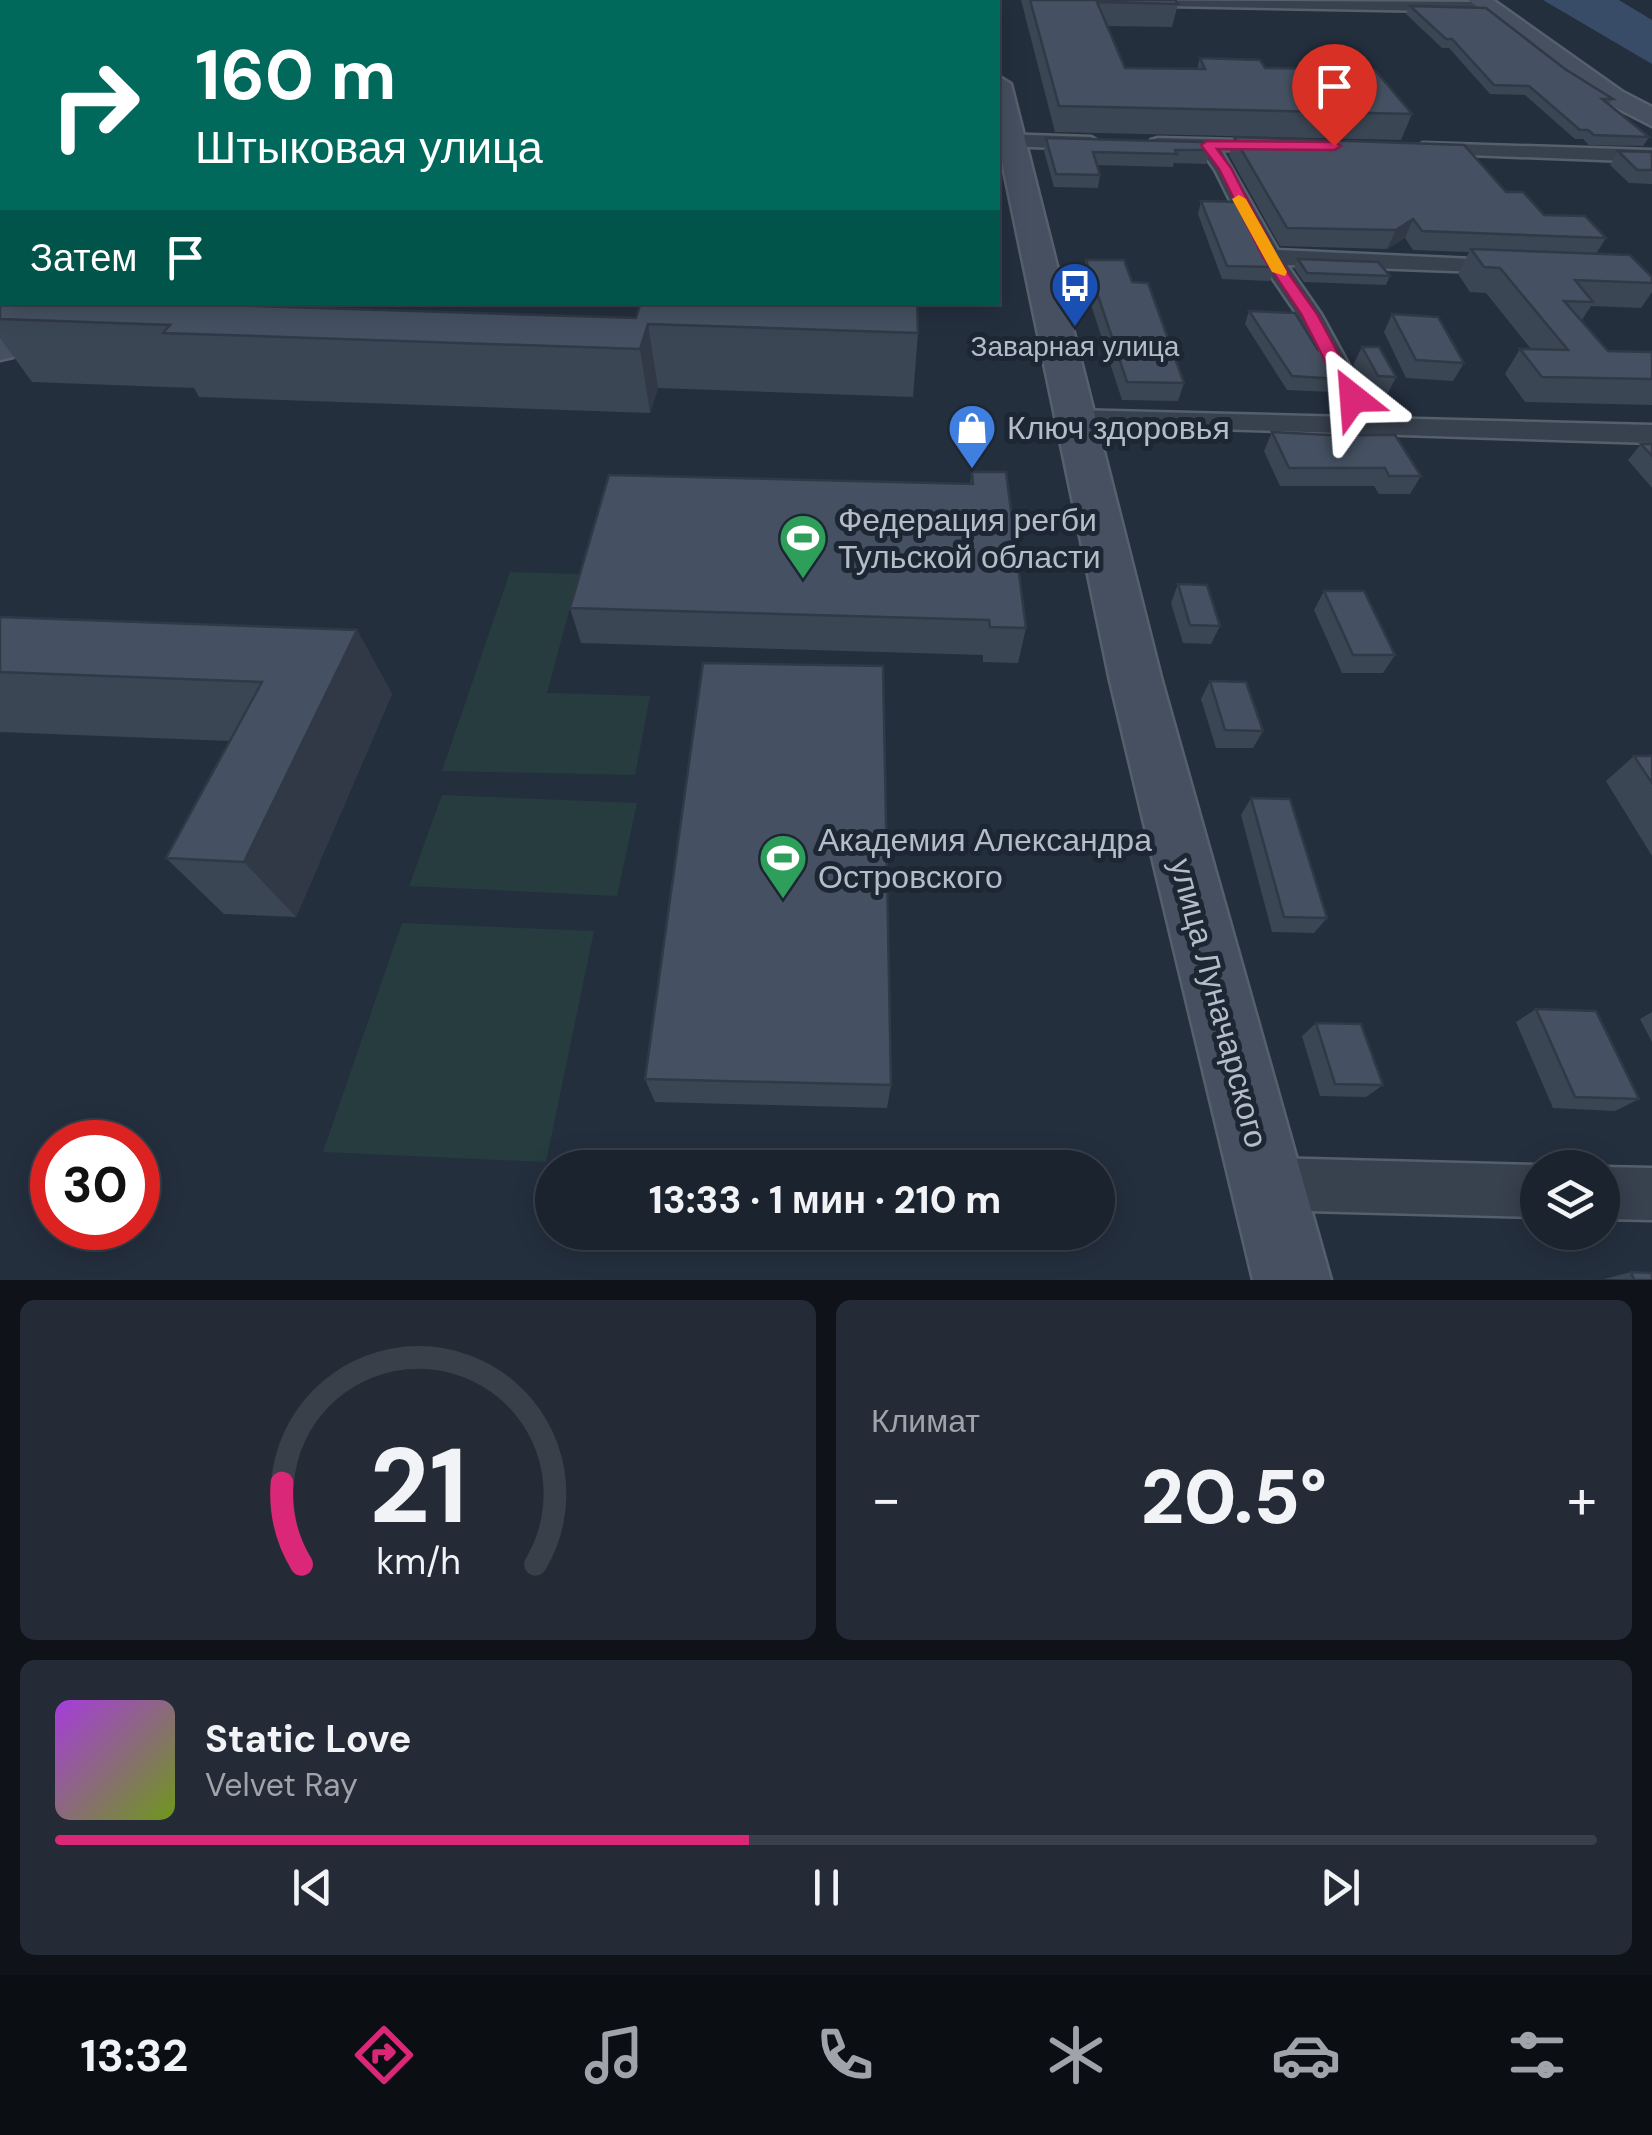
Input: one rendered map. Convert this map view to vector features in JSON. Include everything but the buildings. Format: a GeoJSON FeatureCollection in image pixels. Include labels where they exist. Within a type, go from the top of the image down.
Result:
{"type":"FeatureCollection","features":[{"type":"Feature","properties":{"kind":"main road"},"geometry":{"type":"LineString","coordinates":[[1484,3],[1614,97],[1652,118]]}},
{"type":"Feature","properties":{"kind":"main road","name":"улица Луначарского"},"geometry":{"type":"LineString","coordinates":[[1000,107],[1003,141],[1136,681],[1292,1280]]}},
{"type":"Feature","properties":{"kind":"main road"},"geometry":{"type":"LineString","coordinates":[[0,349],[50,305]]}},
{"type":"Feature","properties":{"kind":"street"},"geometry":{"type":"LineString","coordinates":[[1060,0],[1484,3]]}},
{"type":"Feature","properties":{"kind":"street"},"geometry":{"type":"LineString","coordinates":[[1003,141],[1300,145]]}},
{"type":"Feature","properties":{"kind":"street"},"geometry":{"type":"LineString","coordinates":[[1207,145],[1225,168],[1270,257],[1309,314],[1368,426]]}},
{"type":"Feature","properties":{"kind":"street"},"geometry":{"type":"LineString","coordinates":[[1398,148],[1652,156]]}},
{"type":"Feature","properties":{"kind":"street"},"geometry":{"type":"LineString","coordinates":[[1270,257],[1524,267]]}},
{"type":"Feature","properties":{"kind":"street"},"geometry":{"type":"LineString","coordinates":[[1072,418],[1652,434]]}},
{"type":"Feature","properties":{"kind":"street"},"geometry":{"type":"LineString","coordinates":[[1266,1184],[1520,1191]]}},
{"type":"Feature","properties":{"kind":"street"},"geometry":{"type":"LineString","coordinates":[[1620,1193],[1652,1194]]}},
{"type":"Feature","properties":{"kind":"green space"},"geometry":{"type":"Polygon","coordinates":[[[510,572],[579,574],[547,693],[650,696],[635,775],[442,771],[510,572]]]}},
{"type":"Feature","properties":{"kind":"green space"},"geometry":{"type":"Polygon","coordinates":[[[442,795],[637,803],[617,896],[409,886],[442,795]]]}},
{"type":"Feature","properties":{"kind":"green space"},"geometry":{"type":"Polygon","coordinates":[[[402,923],[594,931],[548,1150],[535,1150],[535,1162],[323,1152],[402,923]]]}},
{"type":"Feature","properties":{"kind":"water"},"geometry":{"type":"Polygon","coordinates":[[[1543,0],[1619,0],[1652,20],[1652,64],[1543,0]]]}},
{"type":"Feature","properties":{"kind":"slow traffic"},"geometry":{"type":"LineString","coordinates":[[1239,199],[1279,272]]}},
{"type":"Feature","properties":{"kind":"place","name":"Заварная улица"},"geometry":{"type":"Point","coordinates":[1075,328]}},
{"type":"Feature","properties":{"kind":"place","name":"Ключ здоровья"},"geometry":{"type":"Point","coordinates":[972,470]}},
{"type":"Feature","properties":{"kind":"place","name":"Федерация регби Тульской области"},"geometry":{"type":"Point","coordinates":[803,580]}},
{"type":"Feature","properties":{"kind":"place","name":"Академия Александра Островского"},"geometry":{"type":"Point","coordinates":[783,900]}},
{"type":"Feature","properties":{"kind":"route"},"geometry":{"type":"LineString","coordinates":[[1334,146],[1207,145],[1225,168],[1270,257],[1309,314],[1353,398]]}}]}
